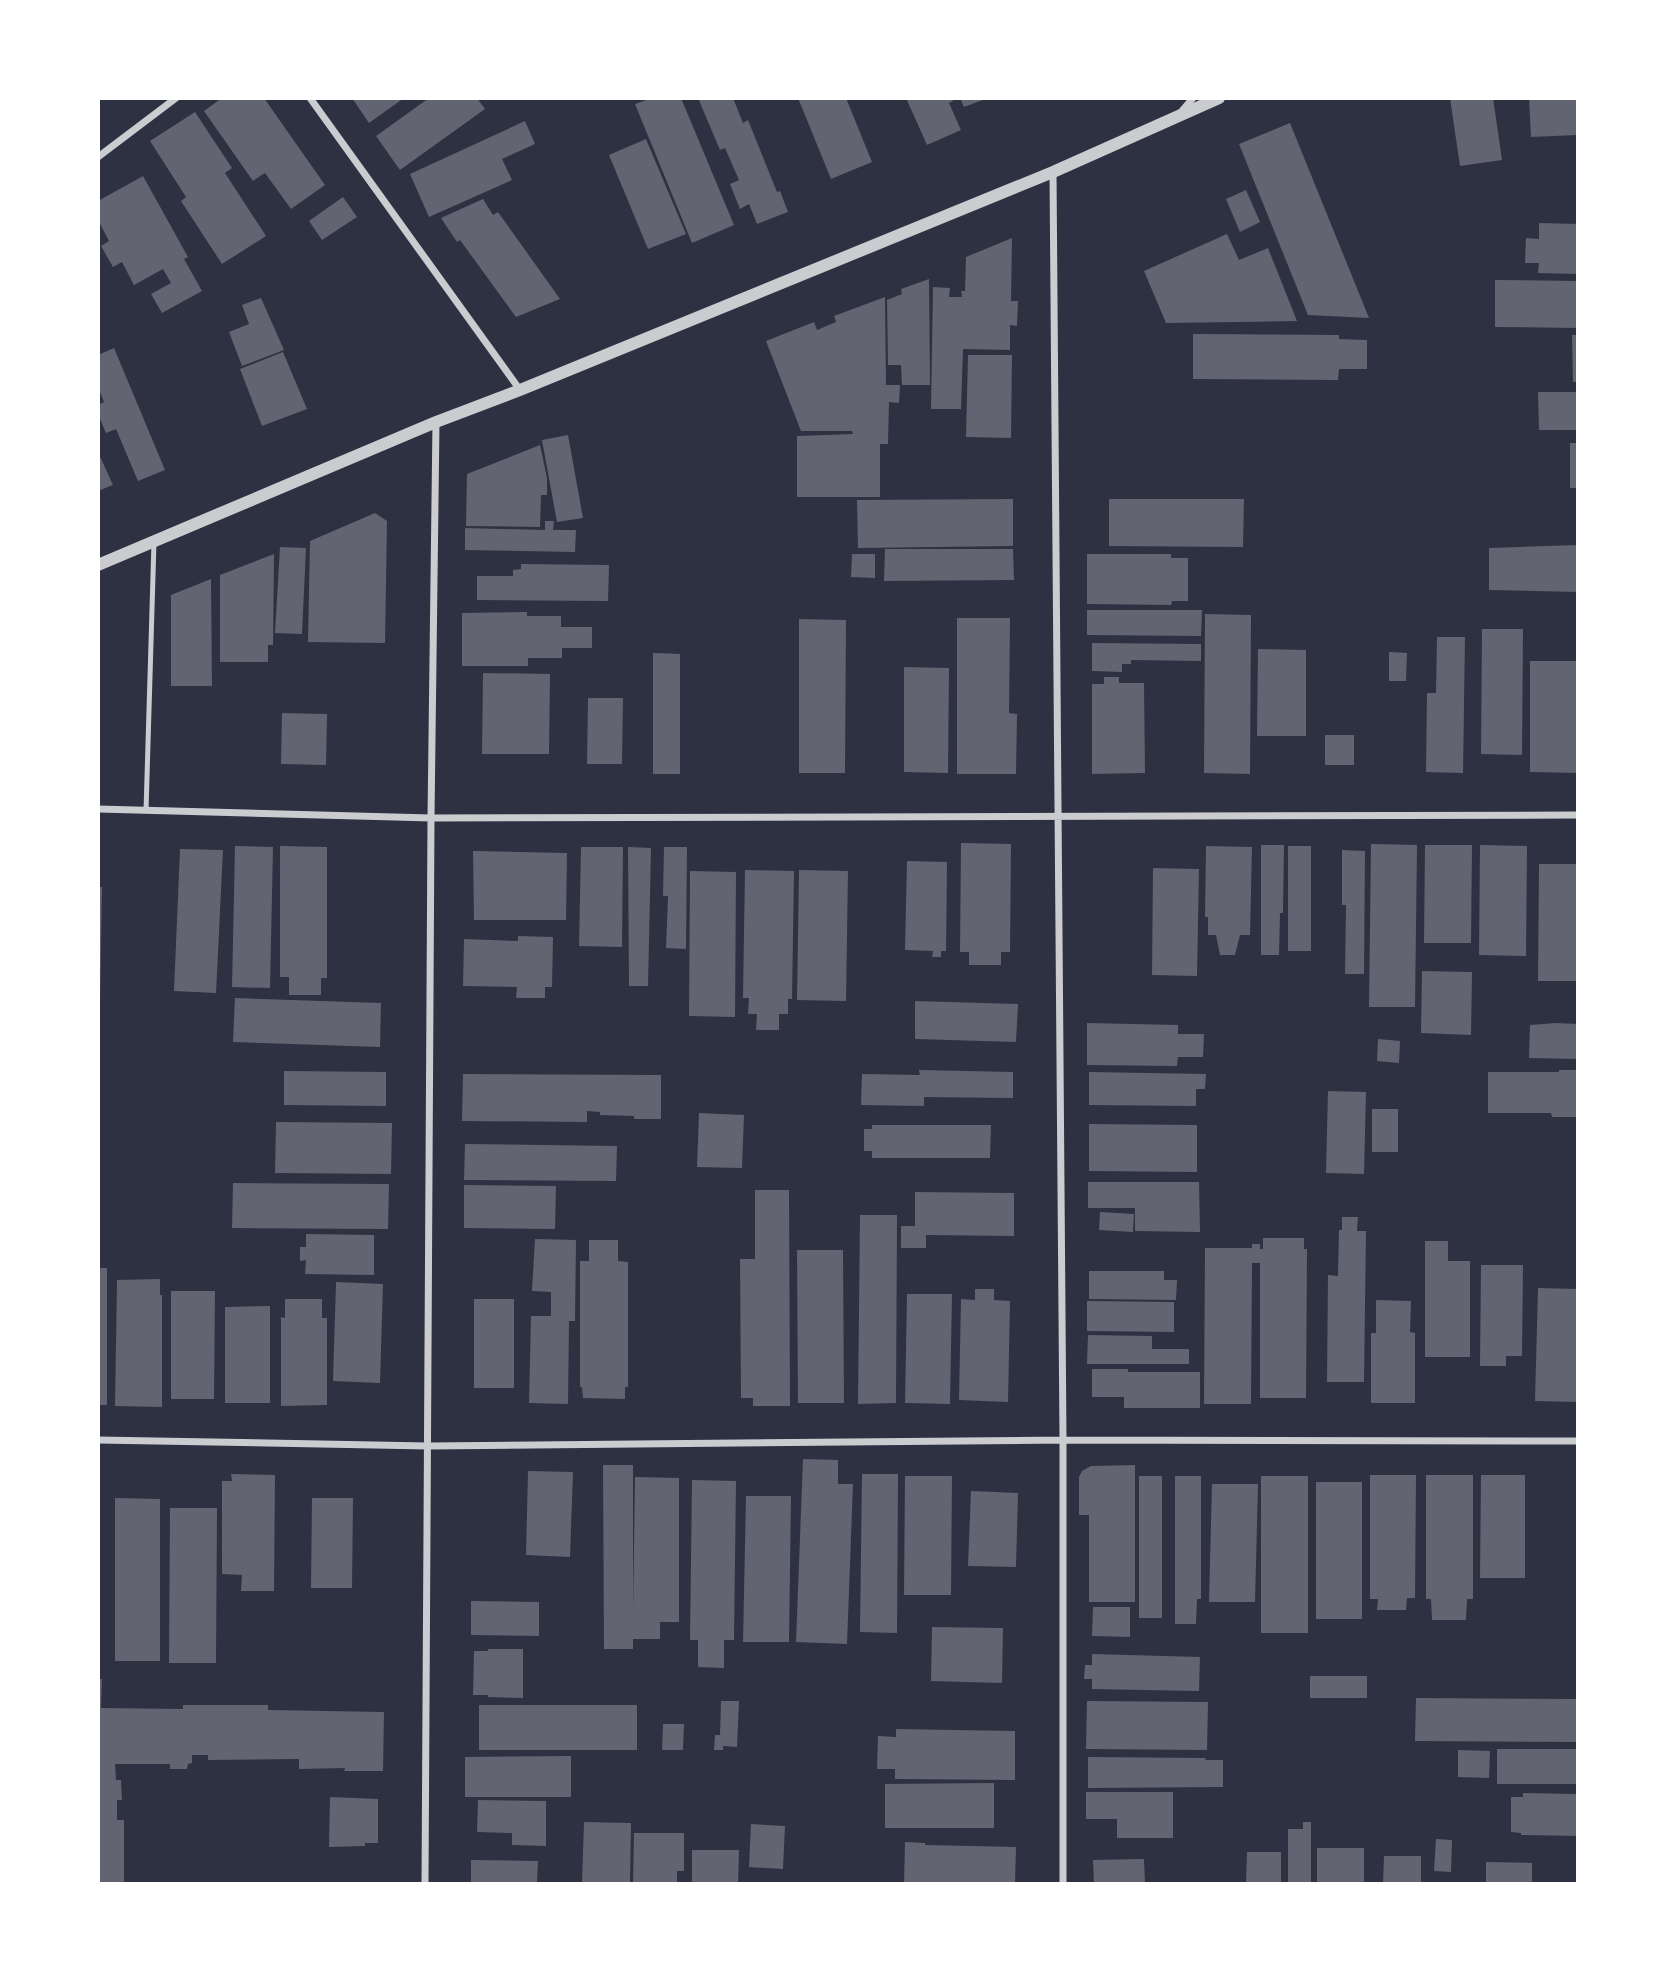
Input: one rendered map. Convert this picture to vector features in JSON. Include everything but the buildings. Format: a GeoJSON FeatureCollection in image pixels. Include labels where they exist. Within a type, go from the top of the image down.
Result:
{"type":"FeatureCollection","features":[{"type":"Feature","properties":{"kind":"street"},"geometry":{"type":"LineString","coordinates":[[98,157],[176,98]]}},
{"type":"Feature","properties":{"kind":"street"},"geometry":{"type":"LineString","coordinates":[[310,98],[520,390]]}},
{"type":"Feature","properties":{"kind":"street"},"geometry":{"type":"LineString","coordinates":[[1180,114],[1193,98]]}},
{"type":"Feature","properties":{"kind":"street"},"geometry":{"type":"LineString","coordinates":[[98,565],[436,422],[1053,172],[1219,98]]}},
{"type":"Feature","properties":{"kind":"street"},"geometry":{"type":"LineString","coordinates":[[1053,172],[1063,1440],[1063,1884]]}},
{"type":"Feature","properties":{"kind":"street"},"geometry":{"type":"LineString","coordinates":[[425,1884],[436,422]]}},
{"type":"Feature","properties":{"kind":"street"},"geometry":{"type":"LineString","coordinates":[[98,810],[431,818],[1578,815]]}},
{"type":"Feature","properties":{"kind":"street"},"geometry":{"type":"LineString","coordinates":[[98,1440],[428,1446],[1063,1440],[1578,1441]]}},
{"type":"Feature","properties":{"kind":"lane"},"geometry":{"type":"LineString","coordinates":[[146,811],[154,542]]}}]}
